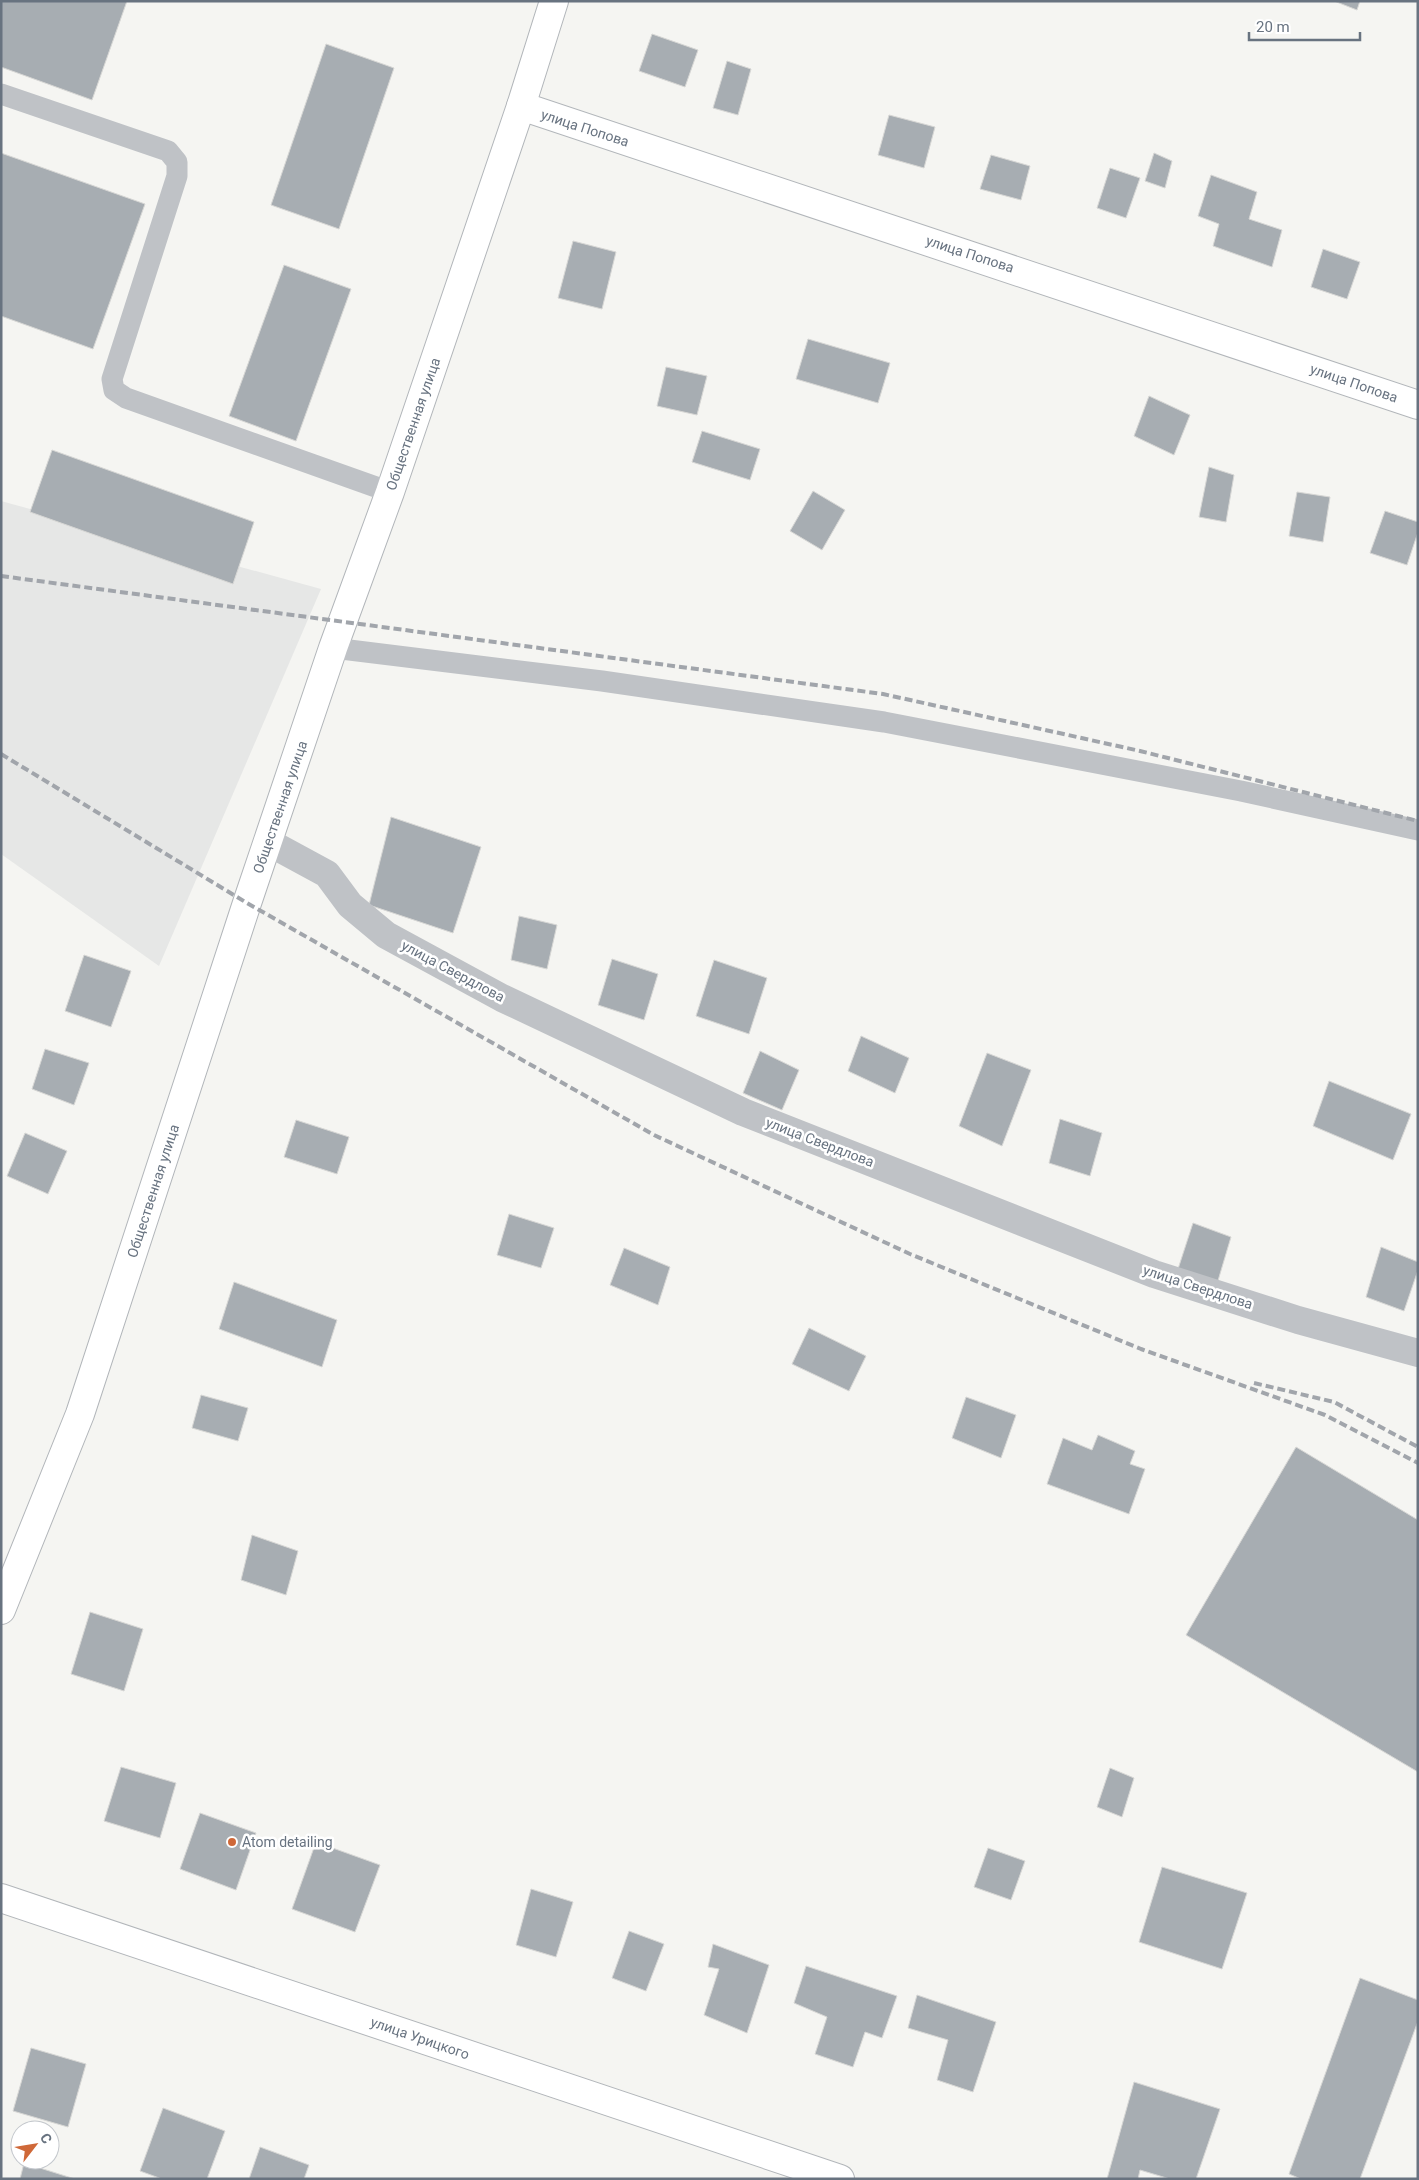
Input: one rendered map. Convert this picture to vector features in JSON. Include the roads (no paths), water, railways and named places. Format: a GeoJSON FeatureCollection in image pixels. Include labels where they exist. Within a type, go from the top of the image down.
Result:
{"type":"FeatureCollection","features":[{"type":"Feature","properties":{"kind":"main road","name":"Общественная улица"},"geometry":{"type":"LineString","coordinates":[[1,1610],[80,1414],[333,648],[390,492],[521,106],[554,1]]}},
{"type":"Feature","properties":{"kind":"main road","name":"улица Попова"},"geometry":{"type":"LineString","coordinates":[[521,106],[1418,404]]}},
{"type":"Feature","properties":{"kind":"main road","name":"улица Урицкого"},"geometry":{"type":"LineString","coordinates":[[1,1898],[840,2179]]}},
{"type":"Feature","properties":{"kind":"street","name":"улица Свердлова"},"geometry":{"type":"LineString","coordinates":[[268,842],[327,874],[350,906],[386,934],[502,998],[743,1112],[1154,1274],[1298,1320],[1418,1353]]}},
{"type":"Feature","properties":{"kind":"lane"},"geometry":{"type":"LineString","coordinates":[[1,94],[168,151],[177,162],[177,176],[112,379],[114,390],[126,398],[390,492]]}},
{"type":"Feature","properties":{"kind":"lane"},"geometry":{"type":"LineString","coordinates":[[333,648],[602,681],[884,722],[1241,791],[1418,830]]}},
{"type":"Feature","properties":{"kind":"railway"},"geometry":{"type":"LineString","coordinates":[[1,576],[883,694],[1140,751],[1418,821]]}},
{"type":"Feature","properties":{"kind":"railway"},"geometry":{"type":"LineString","coordinates":[[1,754],[247,903],[654,1135],[910,1254],[1141,1349],[1325,1415],[1418,1463]]}},
{"type":"Feature","properties":{"kind":"railway"},"geometry":{"type":"LineString","coordinates":[[1254,1383],[1334,1402],[1418,1447]]}},
{"type":"Feature","properties":{"kind":"place","name":"Atom detailing"},"geometry":{"type":"Point","coordinates":[232,1842]}}]}
